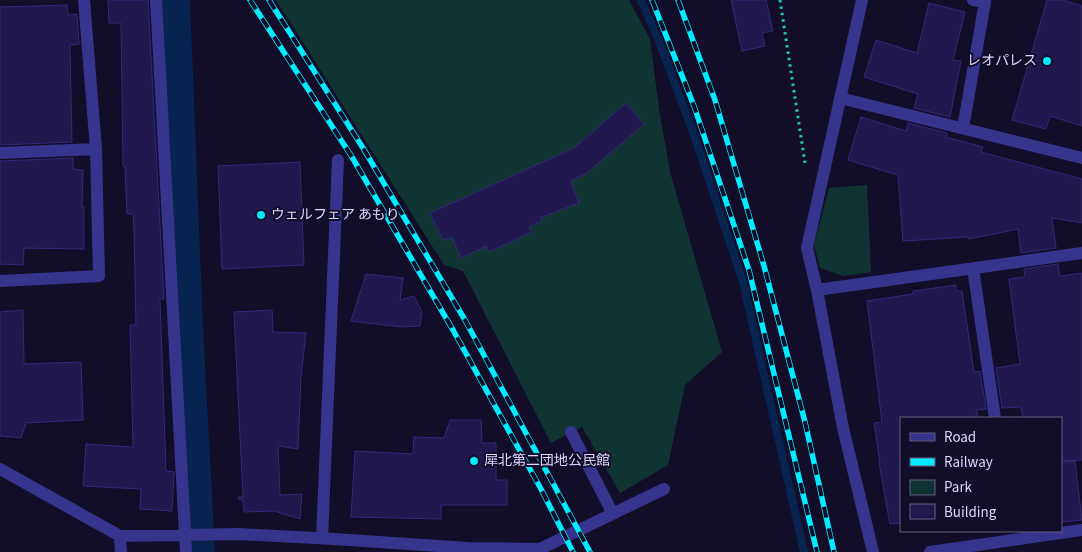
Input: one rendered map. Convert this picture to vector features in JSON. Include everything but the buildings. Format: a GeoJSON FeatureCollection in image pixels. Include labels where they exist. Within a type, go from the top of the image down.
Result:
{"type":"FeatureCollection","features":[{"type":"Feature","properties":{"kind":"street"},"geometry":{"type":"LineString","coordinates":[[0,281],[99,276],[96,149],[84,0]]}},
{"type":"Feature","properties":{"kind":"street"},"geometry":{"type":"LineString","coordinates":[[156,0],[186,552]]}},
{"type":"Feature","properties":{"kind":"street"},"geometry":{"type":"LineString","coordinates":[[862,0],[807,248],[817,290],[843,428],[873,552]]}},
{"type":"Feature","properties":{"kind":"street"},"geometry":{"type":"LineString","coordinates":[[963,128],[985,2],[973,0]]}},
{"type":"Feature","properties":{"kind":"street"},"geometry":{"type":"LineString","coordinates":[[840,98],[1082,158]]}},
{"type":"Feature","properties":{"kind":"street"},"geometry":{"type":"LineString","coordinates":[[0,153],[96,149]]}},
{"type":"Feature","properties":{"kind":"street"},"geometry":{"type":"LineString","coordinates":[[334,552],[328,538],[338,160]]}},
{"type":"Feature","properties":{"kind":"street"},"geometry":{"type":"LineString","coordinates":[[817,290],[1082,253]]}},
{"type":"Feature","properties":{"kind":"street"},"geometry":{"type":"LineString","coordinates":[[973,268],[995,417]]}},
{"type":"Feature","properties":{"kind":"street"},"geometry":{"type":"LineString","coordinates":[[572,432],[613,514]]}},
{"type":"Feature","properties":{"kind":"street"},"geometry":{"type":"LineString","coordinates":[[0,469],[120,536],[239,534],[328,538],[468,550],[541,551],[664,489]]}},
{"type":"Feature","properties":{"kind":"street"},"geometry":{"type":"LineString","coordinates":[[1062,531],[1082,530]]}},
{"type":"Feature","properties":{"kind":"street"},"geometry":{"type":"LineString","coordinates":[[930,552],[1013,535],[1054,532]]}},
{"type":"Feature","properties":{"kind":"street"},"geometry":{"type":"LineString","coordinates":[[120,536],[121,552]]}},
{"type":"Feature","properties":{"kind":"path"},"geometry":{"type":"LineString","coordinates":[[780,0],[805,164],[818,196]]}},
{"type":"Feature","properties":{"kind":"green space"},"geometry":{"type":"Polygon","coordinates":[[[276,0],[629,0],[650,39],[659,109],[670,172],[722,352],[685,385],[668,465],[620,493],[582,427],[551,443],[463,271],[444,265],[276,0]]]}},
{"type":"Feature","properties":{"kind":"green space"},"geometry":{"type":"Polygon","coordinates":[[[867,185],[871,272],[843,276],[820,268],[814,245],[829,188],[867,185]]]}},
{"type":"Feature","properties":{"kind":"waterway"},"geometry":{"type":"LineString","coordinates":[[176,0],[189,328],[201,552]]}},
{"type":"Feature","properties":{"kind":"waterway"},"geometry":{"type":"LineString","coordinates":[[641,0],[660,44],[693,132],[743,282],[804,552]]}},
{"type":"Feature","properties":{"kind":"railway"},"geometry":{"type":"LineString","coordinates":[[250,0],[352,157],[453,330],[541,489],[573,552]]}},
{"type":"Feature","properties":{"kind":"railway"},"geometry":{"type":"LineString","coordinates":[[269,0],[363,148],[465,320],[590,552]]}},
{"type":"Feature","properties":{"kind":"railway"},"geometry":{"type":"LineString","coordinates":[[652,0],[694,106],[749,270],[817,552]]}},
{"type":"Feature","properties":{"kind":"railway"},"geometry":{"type":"LineString","coordinates":[[678,0],[715,100],[764,266],[805,422],[834,552]]}},
{"type":"Feature","properties":{"kind":"place","name":"レオパレス"},"geometry":{"type":"Point","coordinates":[1047,61]}},
{"type":"Feature","properties":{"kind":"place","name":"ウェルフェア あもり"},"geometry":{"type":"Point","coordinates":[261,215]}},
{"type":"Feature","properties":{"kind":"place","name":"犀北第二団地公民館"},"geometry":{"type":"Point","coordinates":[474,461]}}]}
